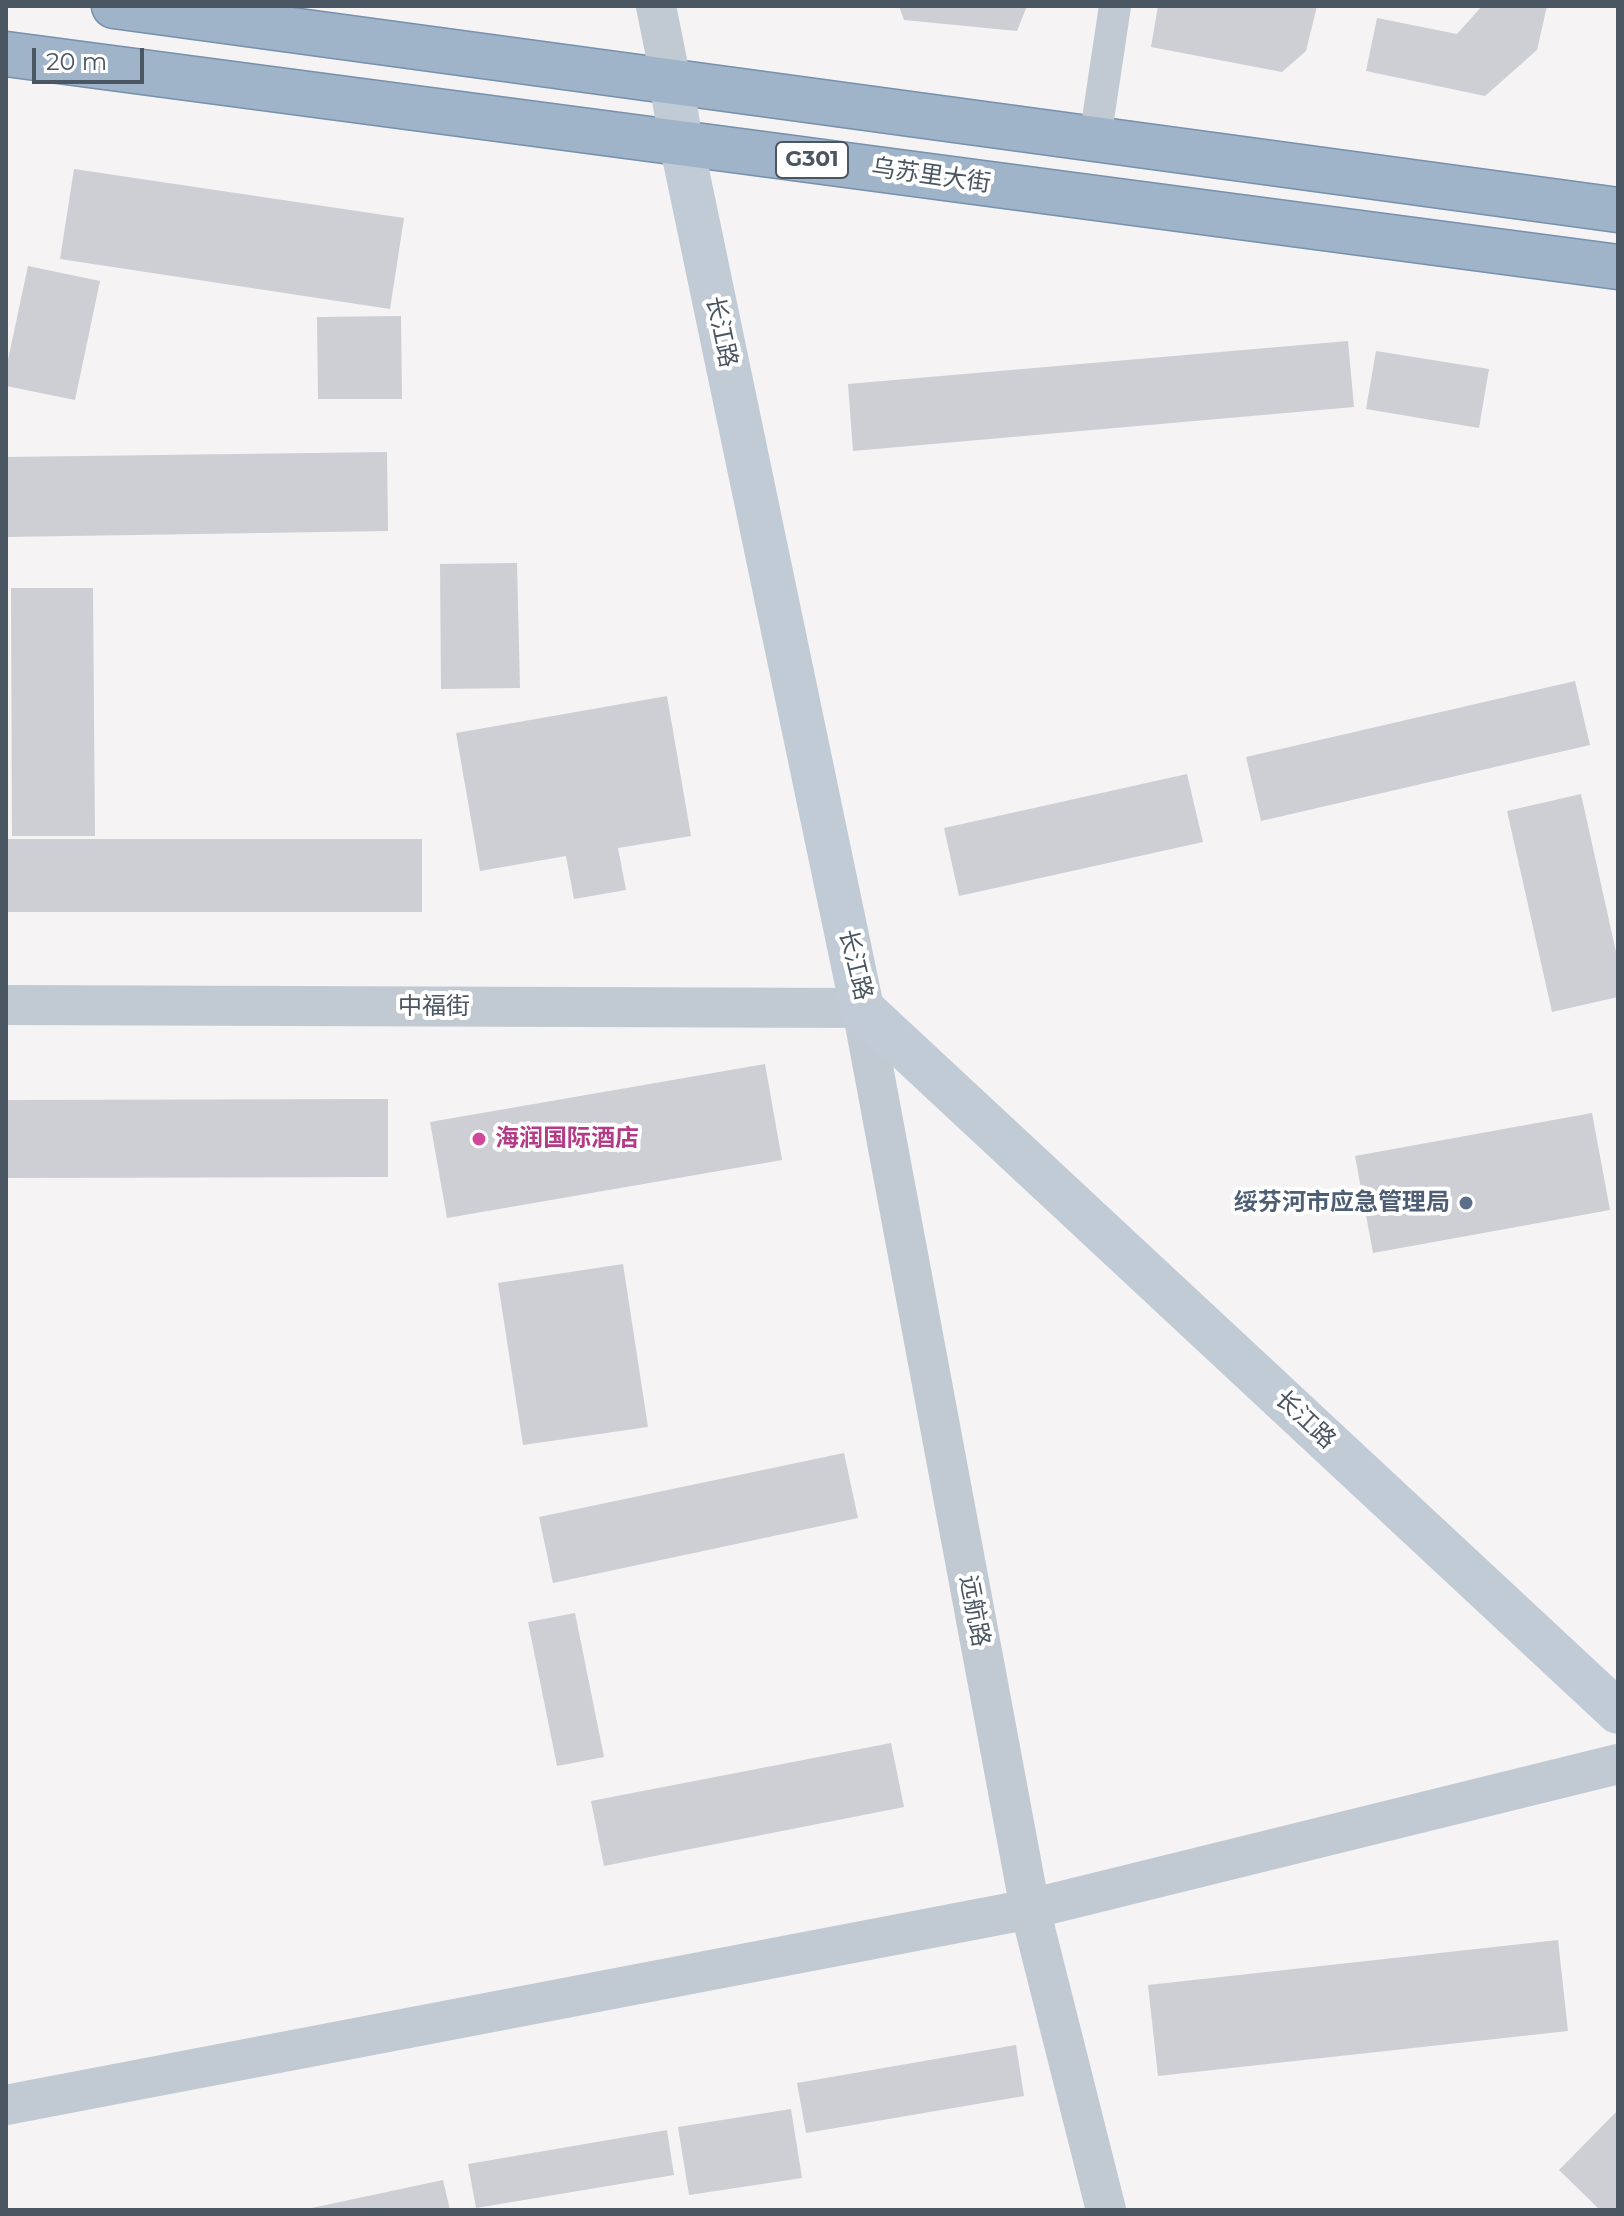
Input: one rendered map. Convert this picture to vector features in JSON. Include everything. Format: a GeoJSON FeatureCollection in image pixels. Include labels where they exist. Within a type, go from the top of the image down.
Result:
{"type":"FeatureCollection","features":[{"type":"Feature","properties":{"kind":"highway"},"geometry":{"type":"LineString","coordinates":[[114,6],[1618,210]]}},
{"type":"Feature","properties":{"kind":"highway","name":"乌苏里大街"},"geometry":{"type":"LineString","coordinates":[[6,54],[1618,267]]}},
{"type":"Feature","properties":{"kind":"main road","name":"长江路"},"geometry":{"type":"LineString","coordinates":[[671,81],[681,142],[862,1008],[1618,1712]]}},
{"type":"Feature","properties":{"kind":"street","name":"长江路"},"geometry":{"type":"LineString","coordinates":[[656,6],[671,81]]}},
{"type":"Feature","properties":{"kind":"street"},"geometry":{"type":"LineString","coordinates":[[1095,139],[1115,6]]}},
{"type":"Feature","properties":{"kind":"street","name":"中福街"},"geometry":{"type":"LineString","coordinates":[[6,1005],[862,1008]]}},
{"type":"Feature","properties":{"kind":"street","name":"远航路"},"geometry":{"type":"LineString","coordinates":[[862,1008],[1030,1909],[1106,2210]]}},
{"type":"Feature","properties":{"kind":"street"},"geometry":{"type":"LineString","coordinates":[[6,2105],[1030,1909],[1618,1764]]}},
{"type":"Feature","properties":{"kind":"building"},"geometry":{"type":"Polygon","coordinates":[[[899,6],[1027,6],[1017,31],[904,20],[899,6]]]}},
{"type":"Feature","properties":{"kind":"building"},"geometry":{"type":"Polygon","coordinates":[[[1158,6],[1317,6],[1306,51],[1282,72],[1151,47],[1158,6]]]}},
{"type":"Feature","properties":{"kind":"building"},"geometry":{"type":"Polygon","coordinates":[[[1482,6],[1547,6],[1537,50],[1485,96],[1366,71],[1377,18],[1457,34],[1482,6]]]}},
{"type":"Feature","properties":{"kind":"building"},"geometry":{"type":"Polygon","coordinates":[[[74,169],[404,218],[390,309],[60,259],[74,169]]]}},
{"type":"Feature","properties":{"kind":"building"},"geometry":{"type":"Polygon","coordinates":[[[28,266],[100,281],[75,400],[6,386],[6,369],[28,266]]]}},
{"type":"Feature","properties":{"kind":"building"},"geometry":{"type":"Polygon","coordinates":[[[401,316],[402,399],[318,399],[317,317],[401,316]]]}},
{"type":"Feature","properties":{"kind":"building"},"geometry":{"type":"Polygon","coordinates":[[[1348,341],[1354,407],[853,451],[848,384],[1348,341]]]}},
{"type":"Feature","properties":{"kind":"building"},"geometry":{"type":"Polygon","coordinates":[[[1376,351],[1489,369],[1479,428],[1366,409],[1376,351]]]}},
{"type":"Feature","properties":{"kind":"building"},"geometry":{"type":"Polygon","coordinates":[[[387,452],[388,531],[6,537],[6,457],[387,452]]]}},
{"type":"Feature","properties":{"kind":"building"},"geometry":{"type":"Polygon","coordinates":[[[517,563],[520,688],[441,689],[440,564],[517,563]]]}},
{"type":"Feature","properties":{"kind":"building"},"geometry":{"type":"Polygon","coordinates":[[[11,588],[93,588],[95,836],[12,836],[11,588]]]}},
{"type":"Feature","properties":{"kind":"building"},"geometry":{"type":"Polygon","coordinates":[[[1575,681],[1590,745],[1261,821],[1246,757],[1575,681]]]}},
{"type":"Feature","properties":{"kind":"building"},"geometry":{"type":"Polygon","coordinates":[[[667,696],[691,836],[618,848],[626,890],[574,899],[566,856],[480,871],[456,733],[667,696]]]}},
{"type":"Feature","properties":{"kind":"building"},"geometry":{"type":"Polygon","coordinates":[[[1187,774],[1203,842],[959,896],[944,828],[1187,774]]]}},
{"type":"Feature","properties":{"kind":"building"},"geometry":{"type":"Polygon","coordinates":[[[1581,794],[1618,961],[1618,997],[1552,1012],[1507,811],[1581,794]]]}},
{"type":"Feature","properties":{"kind":"building"},"geometry":{"type":"Polygon","coordinates":[[[6,839],[422,839],[422,912],[6,912],[6,839]]]}},
{"type":"Feature","properties":{"kind":"building"},"geometry":{"type":"Polygon","coordinates":[[[765,1064],[782,1160],[447,1218],[430,1122],[765,1064]]]}},
{"type":"Feature","properties":{"kind":"building"},"geometry":{"type":"Polygon","coordinates":[[[388,1099],[388,1177],[6,1178],[6,1100],[388,1099]]]}},
{"type":"Feature","properties":{"kind":"building"},"geometry":{"type":"Polygon","coordinates":[[[1592,1113],[1610,1210],[1373,1253],[1355,1156],[1592,1113]]]}},
{"type":"Feature","properties":{"kind":"building"},"geometry":{"type":"Polygon","coordinates":[[[623,1264],[648,1427],[523,1445],[498,1283],[623,1264]]]}},
{"type":"Feature","properties":{"kind":"building"},"geometry":{"type":"Polygon","coordinates":[[[844,1453],[858,1518],[553,1583],[539,1517],[844,1453]]]}},
{"type":"Feature","properties":{"kind":"building"},"geometry":{"type":"Polygon","coordinates":[[[575,1613],[604,1757],[557,1766],[528,1622],[575,1613]]]}},
{"type":"Feature","properties":{"kind":"building"},"geometry":{"type":"Polygon","coordinates":[[[891,1743],[904,1807],[604,1866],[591,1801],[891,1743]]]}},
{"type":"Feature","properties":{"kind":"building"},"geometry":{"type":"Polygon","coordinates":[[[1558,1940],[1568,2031],[1158,2076],[1148,1985],[1558,1940]]]}},
{"type":"Feature","properties":{"kind":"building"},"geometry":{"type":"Polygon","coordinates":[[[1016,2045],[1024,2096],[806,2133],[797,2083],[1016,2045]]]}},
{"type":"Feature","properties":{"kind":"building"},"geometry":{"type":"Polygon","coordinates":[[[791,2109],[802,2178],[689,2195],[678,2127],[791,2109]]]}},
{"type":"Feature","properties":{"kind":"building"},"geometry":{"type":"Polygon","coordinates":[[[1618,2110],[1618,2210],[1600,2210],[1559,2170],[1618,2110]]]}},
{"type":"Feature","properties":{"kind":"building"},"geometry":{"type":"Polygon","coordinates":[[[667,2130],[674,2175],[476,2208],[468,2164],[667,2130]]]}},
{"type":"Feature","properties":{"kind":"building"},"geometry":{"type":"Polygon","coordinates":[[[443,2180],[450,2210],[307,2210],[307,2209],[443,2180]]]}},
{"type":"Feature","properties":{"kind":"place","name":"海润国际酒店"},"geometry":{"type":"Point","coordinates":[479,1139]}},
{"type":"Feature","properties":{"kind":"place","name":"绥芬河市应急管理局"},"geometry":{"type":"Point","coordinates":[1466,1203]}}]}
